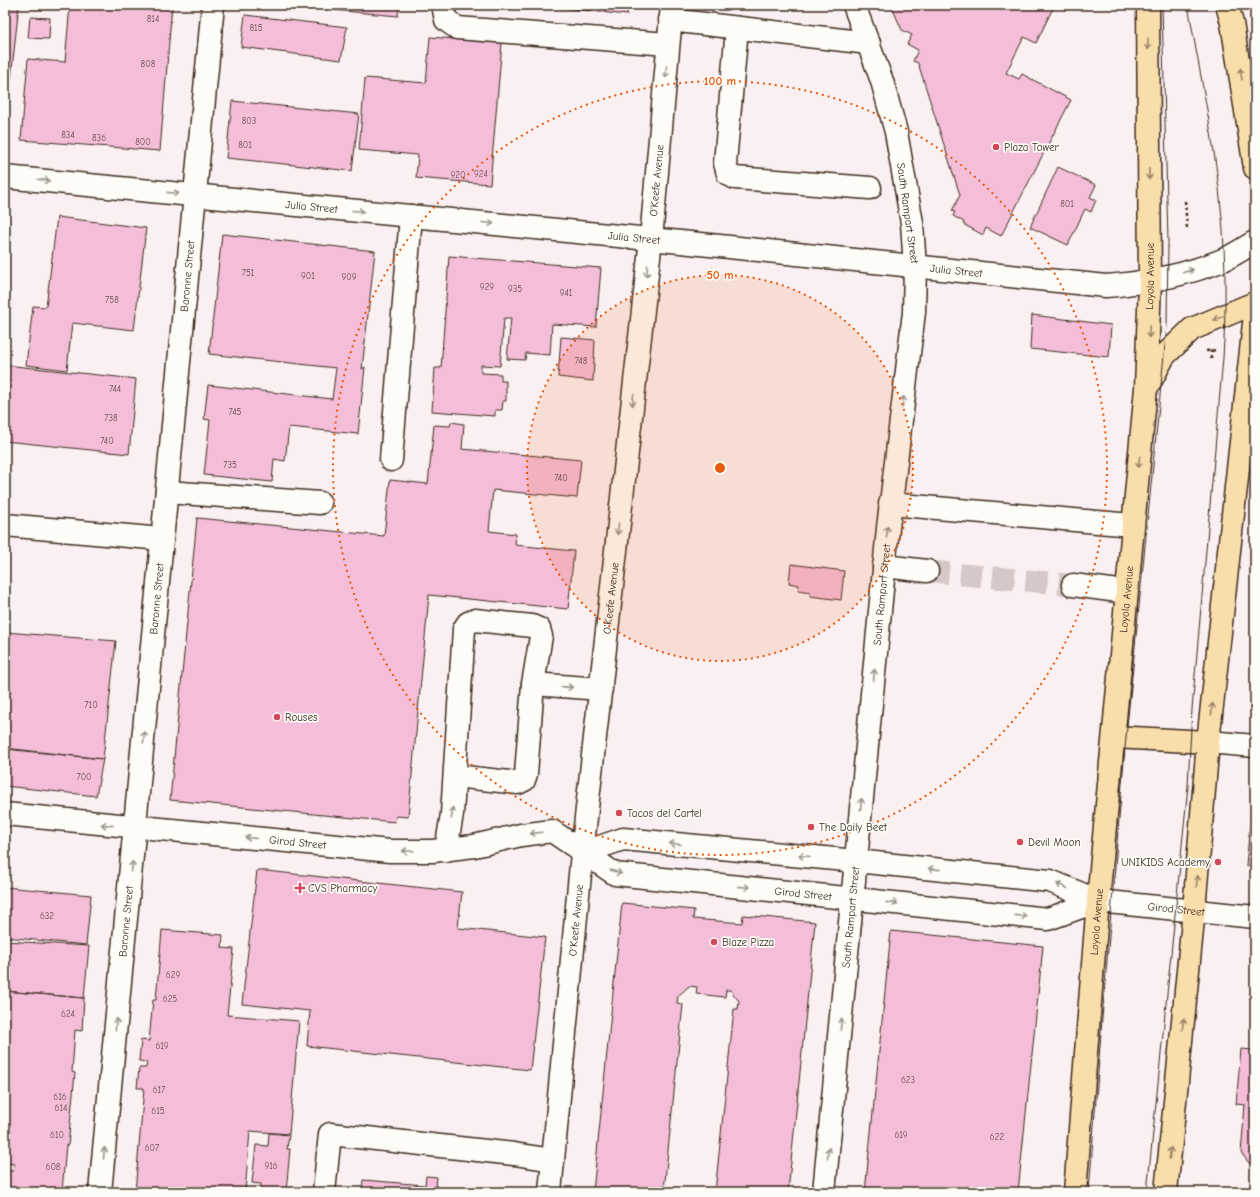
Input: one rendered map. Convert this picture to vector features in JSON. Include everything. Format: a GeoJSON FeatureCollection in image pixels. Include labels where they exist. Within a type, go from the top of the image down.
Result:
{"type":"FeatureCollection","features":[{"type":"Feature","properties":{"kind":"main road","name":"Loyola Avenue"},"geometry":{"type":"LineString","coordinates":[[1075,1192],[1098,901],[1146,388],[1150,282],[1148,5]]}},
{"type":"Feature","properties":{"kind":"main road"},"geometry":{"type":"LineString","coordinates":[[1227,5],[1232,23],[1255,168]]}},
{"type":"Feature","properties":{"kind":"main road"},"geometry":{"type":"LineString","coordinates":[[1146,388],[1164,356],[1192,329],[1255,303]]}},
{"type":"Feature","properties":{"kind":"main road"},"geometry":{"type":"LineString","coordinates":[[1166,1192],[1194,910],[1208,742],[1255,314]]}},
{"type":"Feature","properties":{"kind":"main road"},"geometry":{"type":"LineString","coordinates":[[1114,736],[1208,742]]}},
{"type":"Feature","properties":{"kind":"street","name":"Baronne Street"},"geometry":{"type":"LineString","coordinates":[[100,1192],[136,828],[213,5]]}},
{"type":"Feature","properties":{"kind":"street"},"geometry":{"type":"LineString","coordinates":[[443,5],[446,20],[457,28],[668,44]]}},
{"type":"Feature","properties":{"kind":"street","name":"South Rampart Street"},"geometry":{"type":"LineString","coordinates":[[824,1192],[890,504],[914,312],[915,267],[910,209],[896,132],[882,81],[854,5]]}},
{"type":"Feature","properties":{"kind":"street"},"geometry":{"type":"LineString","coordinates":[[671,13],[737,28],[869,43]]}},
{"type":"Feature","properties":{"kind":"street","name":"O'Keefe Avenue"},"geometry":{"type":"LineString","coordinates":[[550,1192],[582,853],[650,239],[671,13]]}},
{"type":"Feature","properties":{"kind":"street"},"geometry":{"type":"LineString","coordinates":[[737,28],[725,163],[728,174],[735,178],[870,188]]}},
{"type":"Feature","properties":{"kind":"street","name":"Julia Street"},"geometry":{"type":"LineString","coordinates":[[5,177],[650,239],[1106,286],[1150,282],[1224,260],[1255,242]]}},
{"type":"Feature","properties":{"kind":"street"},"geometry":{"type":"LineString","coordinates":[[391,460],[411,216]]}},
{"type":"Feature","properties":{"kind":"street"},"geometry":{"type":"LineString","coordinates":[[167,492],[320,503]]}},
{"type":"Feature","properties":{"kind":"street"},"geometry":{"type":"LineString","coordinates":[[890,504],[1132,525]]}},
{"type":"Feature","properties":{"kind":"street"},"geometry":{"type":"LineString","coordinates":[[5,525],[162,539]]}},
{"type":"Feature","properties":{"kind":"street"},"geometry":{"type":"LineString","coordinates":[[884,566],[927,571]]}},
{"type":"Feature","properties":{"kind":"street"},"geometry":{"type":"LineString","coordinates":[[1074,585],[1126,592]]}},
{"type":"Feature","properties":{"kind":"street"},"geometry":{"type":"LineString","coordinates":[[446,850],[452,814],[464,629],[468,623],[476,620],[532,626],[538,629],[542,636],[533,684],[526,774],[524,780],[518,783],[455,776]]}},
{"type":"Feature","properties":{"kind":"street"},"geometry":{"type":"LineString","coordinates":[[533,684],[601,689]]}},
{"type":"Feature","properties":{"kind":"street"},"geometry":{"type":"LineString","coordinates":[[1208,742],[1255,746]]}},
{"type":"Feature","properties":{"kind":"street","name":"Girod Street"},"geometry":{"type":"LineString","coordinates":[[5,814],[136,828],[390,851],[446,850],[474,846],[521,835],[552,831],[582,853],[615,874],[1048,919],[1098,901]]}},
{"type":"Feature","properties":{"kind":"street","name":"Girod Street"},"geometry":{"type":"LineString","coordinates":[[582,853],[623,839],[856,861],[1050,881],[1098,901],[1255,917]]}},
{"type":"Feature","properties":{"kind":"street"},"geometry":{"type":"LineString","coordinates":[[324,1192],[330,1134],[514,1154],[553,1160]]}},
{"type":"Feature","properties":{"kind":"path"},"geometry":{"type":"LineString","coordinates":[[1185,201],[1187,228]]}},
{"type":"Feature","properties":{"kind":"path"},"geometry":{"type":"LineString","coordinates":[[1211,350],[1211,359]]}},
{"type":"Feature","properties":{"kind":"building"},"geometry":{"type":"Polygon","coordinates":[[[5,5],[19,5],[5,133],[5,5]]]}},
{"type":"Feature","properties":{"kind":"building"},"geometry":{"type":"Polygon","coordinates":[[[70,5],[172,5],[160,151],[21,140],[28,59],[65,62],[70,5]]]}},
{"type":"Feature","properties":{"kind":"building"},"geometry":{"type":"Polygon","coordinates":[[[278,5],[399,5],[398,16],[278,5]]]}},
{"type":"Feature","properties":{"kind":"building"},"geometry":{"type":"Polygon","coordinates":[[[537,5],[628,5],[627,15],[537,5]]]}},
{"type":"Feature","properties":{"kind":"building","name":"Plaza Tower"},"geometry":{"type":"Polygon","coordinates":[[[891,5],[1054,6],[1036,43],[1024,37],[1006,73],[1019,79],[1022,74],[1071,100],[1001,236],[986,228],[983,235],[963,224],[964,222],[953,216],[955,212],[952,211],[960,195],[918,63],[913,61],[918,50],[907,44],[912,35],[902,30],[891,5]]]}},
{"type":"Feature","properties":{"kind":"building"},"geometry":{"type":"Polygon","coordinates":[[[245,15],[347,27],[341,60],[241,47],[245,15]]]}},
{"type":"Feature","properties":{"kind":"building"},"geometry":{"type":"Polygon","coordinates":[[[30,17],[50,18],[49,39],[28,38],[30,17]]]}},
{"type":"Feature","properties":{"kind":"building"},"geometry":{"type":"Polygon","coordinates":[[[430,37],[502,43],[490,184],[416,178],[418,155],[359,150],[365,78],[426,83],[430,37]]]}},
{"type":"Feature","properties":{"kind":"building"},"geometry":{"type":"Polygon","coordinates":[[[232,101],[359,114],[352,171],[226,158],[232,101]]]}},
{"type":"Feature","properties":{"kind":"building"},"geometry":{"type":"Polygon","coordinates":[[[1058,167],[1096,185],[1090,197],[1096,200],[1091,212],[1085,209],[1068,245],[1030,227],[1058,167]]]}},
{"type":"Feature","properties":{"kind":"building"},"geometry":{"type":"Polygon","coordinates":[[[57,217],[146,228],[134,330],[72,323],[67,370],[26,365],[33,306],[46,307],[57,217]]]}},
{"type":"Feature","properties":{"kind":"building"},"geometry":{"type":"Polygon","coordinates":[[[222,234],[375,251],[362,369],[365,367],[358,434],[289,427],[285,461],[274,459],[272,482],[204,475],[210,420],[204,419],[208,385],[332,399],[336,368],[209,354],[222,234]]]}},
{"type":"Feature","properties":{"kind":"building"},"geometry":{"type":"Polygon","coordinates":[[[449,256],[601,268],[596,327],[552,324],[550,355],[526,353],[525,360],[507,359],[511,318],[504,318],[500,366],[481,365],[481,373],[501,374],[501,381],[506,381],[506,401],[503,401],[502,410],[495,410],[495,416],[432,411],[435,368],[441,368],[449,256]]]}},
{"type":"Feature","properties":{"kind":"building"},"geometry":{"type":"Polygon","coordinates":[[[1032,315],[1111,325],[1109,357],[1030,349],[1032,315]]]}},
{"type":"Feature","properties":{"kind":"building"},"geometry":{"type":"Polygon","coordinates":[[[561,337],[595,340],[593,381],[558,377],[561,337]]]}},
{"type":"Feature","properties":{"kind":"building"},"geometry":{"type":"Polygon","coordinates":[[[5,365],[136,379],[129,454],[5,441],[5,365]]]}},
{"type":"Feature","properties":{"kind":"building"},"geometry":{"type":"Polygon","coordinates":[[[451,422],[464,424],[462,449],[581,460],[577,498],[493,490],[489,531],[516,534],[515,545],[574,551],[568,609],[429,595],[408,817],[396,816],[395,822],[170,800],[197,518],[384,536],[390,480],[428,484],[434,425],[450,426],[451,422]]]}},
{"type":"Feature","properties":{"kind":"building"},"geometry":{"type":"Polygon","coordinates":[[[791,564],[844,571],[841,600],[810,596],[810,592],[798,590],[799,585],[789,583],[791,564]]]}},
{"type":"Feature","properties":{"kind":"building"},"geometry":{"type":"Polygon","coordinates":[[[5,632],[116,641],[103,759],[5,748],[5,632]]]}},
{"type":"Feature","properties":{"kind":"building"},"geometry":{"type":"Polygon","coordinates":[[[5,749],[103,759],[96,796],[5,786],[5,749]]]}},
{"type":"Feature","properties":{"kind":"building"},"geometry":{"type":"Polygon","coordinates":[[[1255,774],[1255,866],[1246,865],[1255,774]]]}},
{"type":"Feature","properties":{"kind":"building"},"geometry":{"type":"Polygon","coordinates":[[[257,870],[462,892],[458,928],[545,937],[530,1070],[307,1046],[310,1011],[242,1004],[257,870]]]}},
{"type":"Feature","properties":{"kind":"building"},"geometry":{"type":"Polygon","coordinates":[[[5,887],[91,895],[86,945],[5,937],[5,887]]]}},
{"type":"Feature","properties":{"kind":"building"},"geometry":{"type":"Polygon","coordinates":[[[622,903],[694,910],[693,919],[742,923],[743,915],[815,922],[788,1192],[715,1192],[734,1009],[738,1009],[739,1001],[730,990],[726,990],[725,997],[696,994],[697,987],[689,986],[678,996],[677,1003],[683,1004],[664,1190],[659,1190],[659,1192],[593,1192],[622,903]]]}},
{"type":"Feature","properties":{"kind":"building"},"geometry":{"type":"Polygon","coordinates":[[[162,930],[223,935],[222,948],[234,949],[227,1015],[299,1021],[289,1134],[250,1131],[245,1192],[135,1192],[144,1088],[137,1088],[139,1068],[146,1068],[147,1062],[139,1061],[141,1040],[149,1041],[153,1000],[156,1000],[162,930]]]}},
{"type":"Feature","properties":{"kind":"building"},"geometry":{"type":"Polygon","coordinates":[[[891,931],[1043,946],[1018,1192],[865,1192],[891,931]]]}},
{"type":"Feature","properties":{"kind":"building"},"geometry":{"type":"Polygon","coordinates":[[[5,941],[89,946],[84,998],[5,991],[5,941]]]}},
{"type":"Feature","properties":{"kind":"building"},"geometry":{"type":"Polygon","coordinates":[[[5,991],[84,998],[82,1031],[75,1030],[72,1072],[75,1073],[62,1192],[5,1192],[5,1171],[13,1171],[14,1164],[5,1163],[5,991]]]}},
{"type":"Feature","properties":{"kind":"building"},"geometry":{"type":"Polygon","coordinates":[[[1255,1027],[1255,1164],[1249,1163],[1241,1153],[1245,1105],[1236,1104],[1241,1049],[1253,1050],[1255,1027]]]}},
{"type":"Feature","properties":{"kind":"building"},"geometry":{"type":"Polygon","coordinates":[[[269,1133],[289,1135],[287,1149],[290,1149],[286,1192],[260,1192],[261,1184],[252,1183],[256,1145],[268,1146],[269,1133]]]}},
{"type":"Feature","properties":{"kind":"building"},"geometry":{"type":"Polygon","coordinates":[[[426,1176],[437,1177],[436,1187],[499,1192],[362,1192],[363,1180],[425,1185],[426,1176]]]}},
{"type":"Feature","properties":{"kind":"tunnel"},"geometry":{"type":"LineString","coordinates":[[927,571],[1073,585]]}},
{"type":"Feature","properties":{"kind":"tram line"},"geometry":{"type":"LineString","coordinates":[[1089,1192],[1126,737],[1167,325],[1168,241],[1162,5]]}},
{"type":"Feature","properties":{"kind":"tram line"},"geometry":{"type":"LineString","coordinates":[[1147,1192],[1188,786],[1192,709],[1225,323],[1224,253],[1216,165],[1188,5]]}},
{"type":"Feature","properties":{"kind":"place","name":"Plaza Tower"},"geometry":{"type":"Point","coordinates":[996,147]}},
{"type":"Feature","properties":{"kind":"place","name":"Rouses"},"geometry":{"type":"Point","coordinates":[277,717]}},
{"type":"Feature","properties":{"kind":"place","name":"Tacos del Cartel"},"geometry":{"type":"Point","coordinates":[619,813]}},
{"type":"Feature","properties":{"kind":"place","name":"The Daily Beet"},"geometry":{"type":"Point","coordinates":[811,827]}},
{"type":"Feature","properties":{"kind":"place","name":"Devil Moon"},"geometry":{"type":"Point","coordinates":[1020,842]}},
{"type":"Feature","properties":{"kind":"place","name":"UNIKIDS Academy"},"geometry":{"type":"Point","coordinates":[1218,862]}},
{"type":"Feature","properties":{"kind":"place","name":"CVS Pharmacy"},"geometry":{"type":"Point","coordinates":[300,888]}},
{"type":"Feature","properties":{"kind":"place","name":"Blaze Pizza"},"geometry":{"type":"Point","coordinates":[714,942]}}]}
